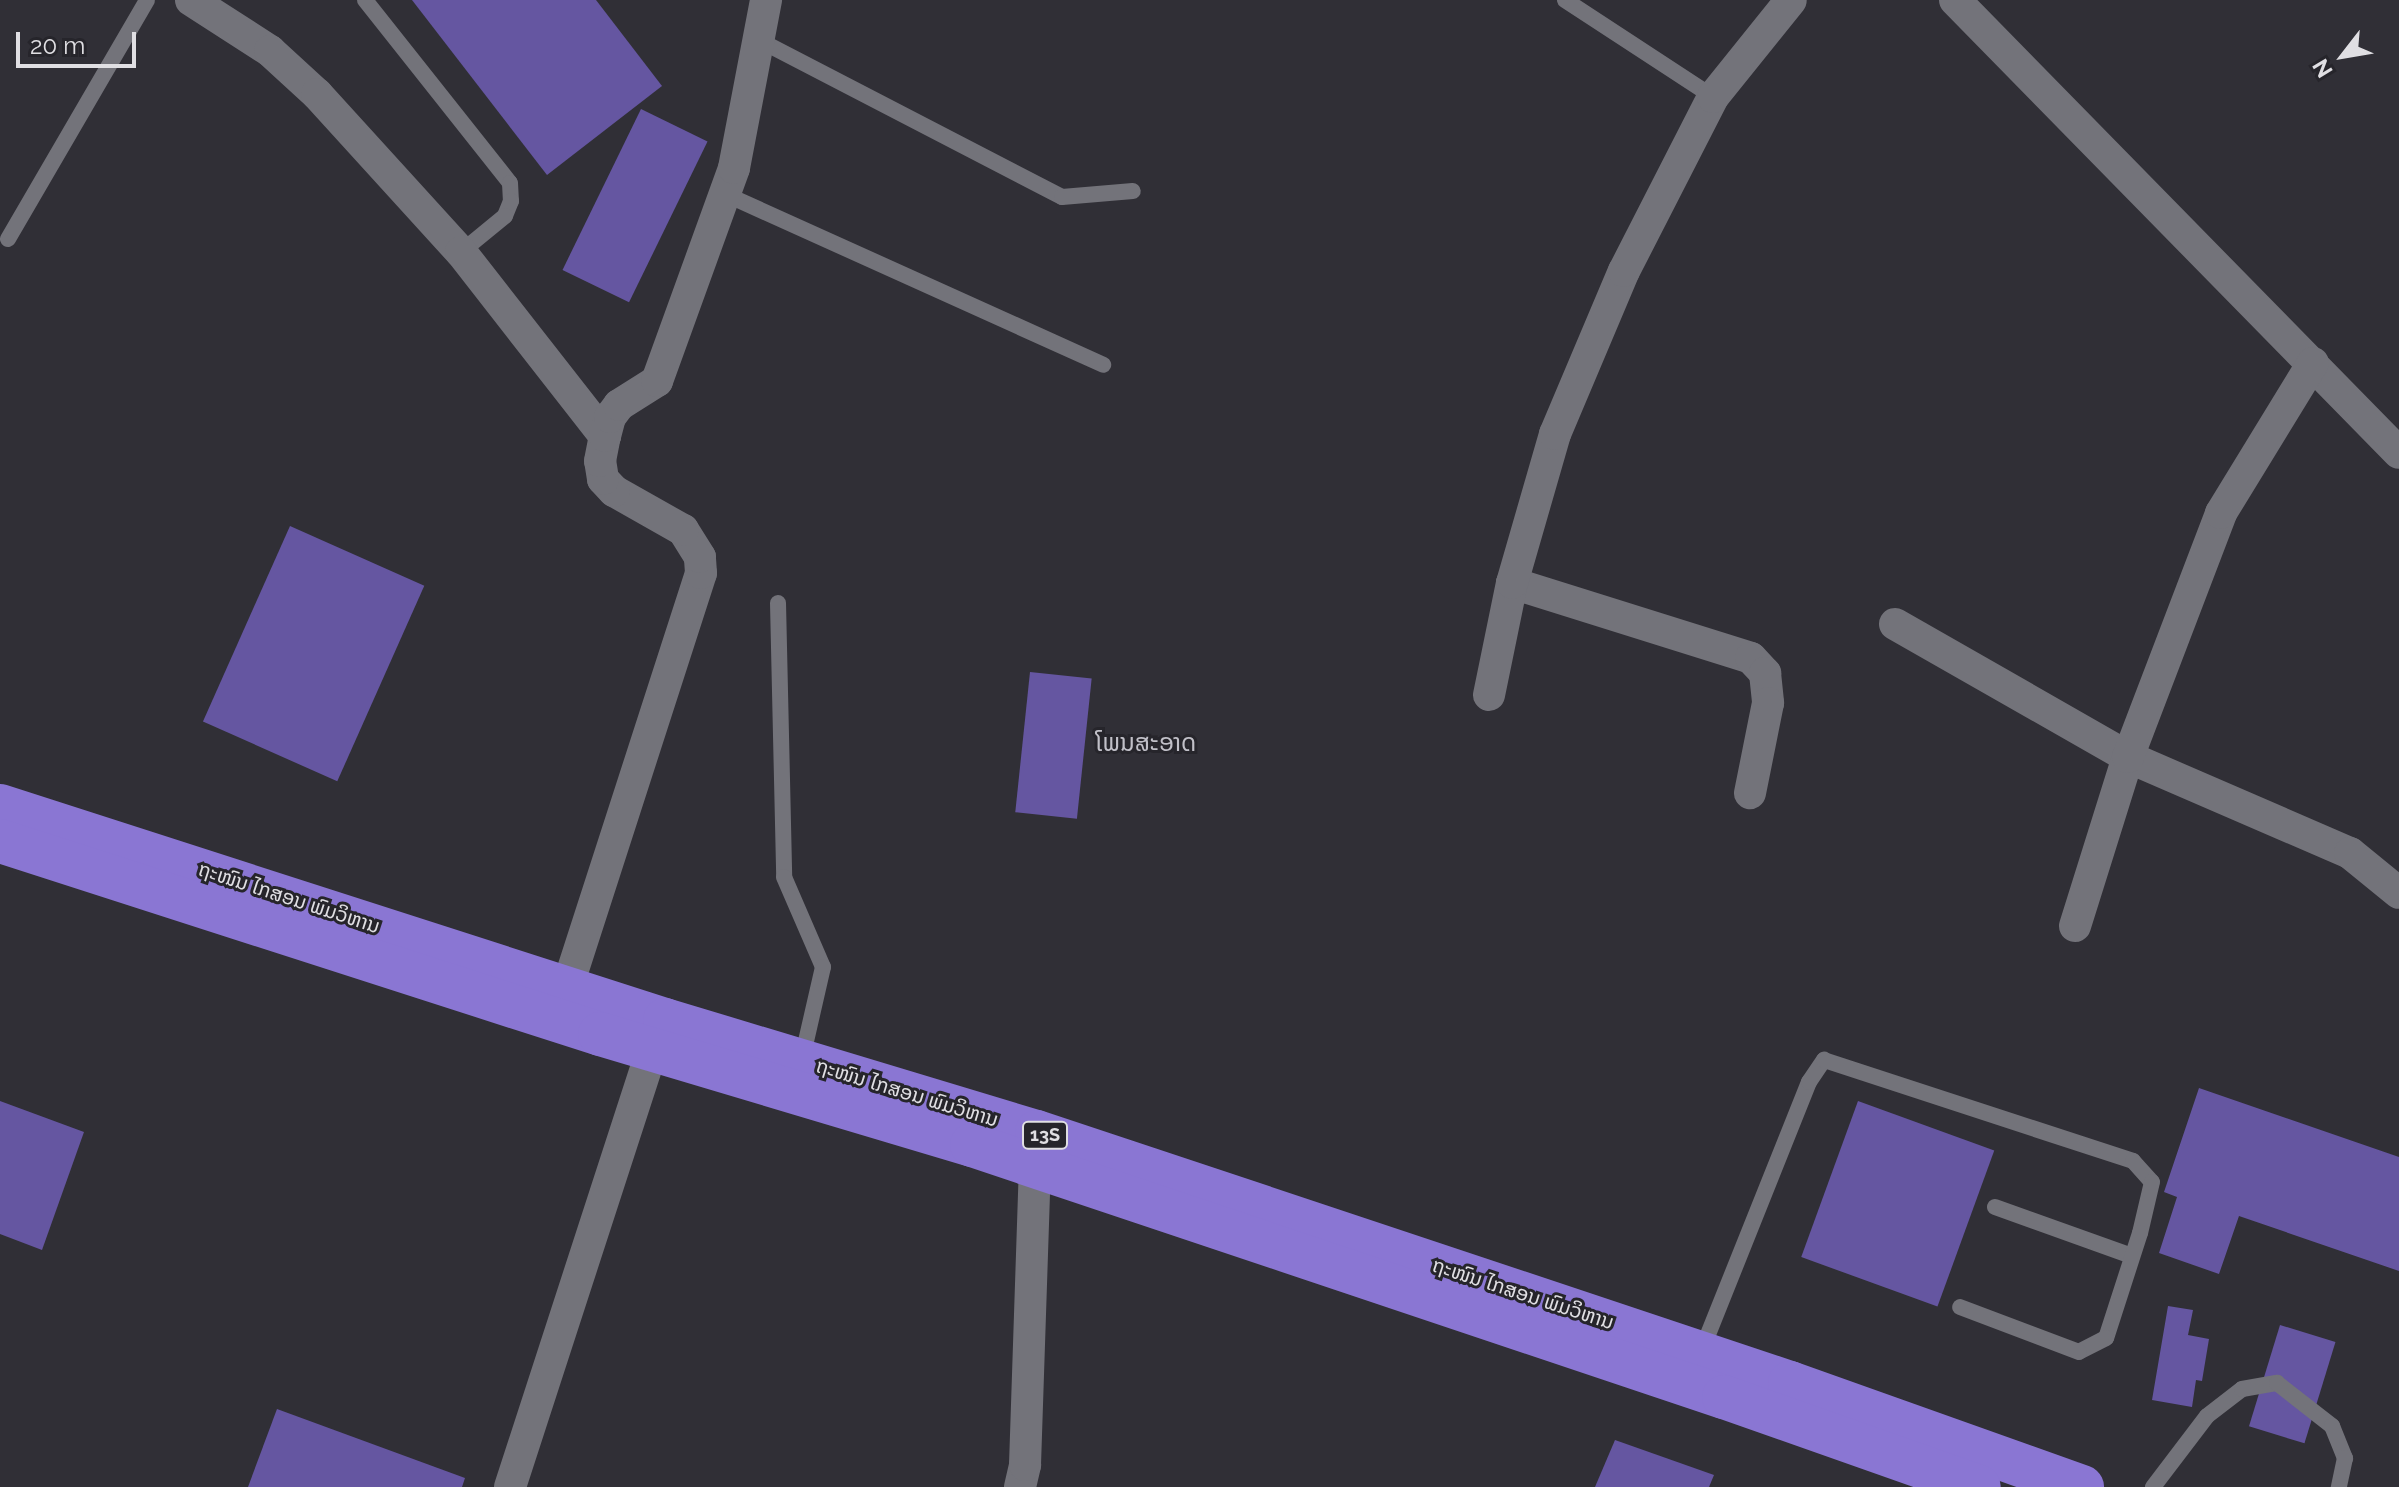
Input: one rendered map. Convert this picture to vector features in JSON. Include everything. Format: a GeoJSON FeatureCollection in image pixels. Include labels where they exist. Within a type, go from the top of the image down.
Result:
{"type":"FeatureCollection","features":[{"type":"Feature","properties":{"kind":"highway","name":"ຖະໜົນ ໄກສອນ ພົມວິຫານ"},"geometry":{"type":"LineString","coordinates":[[0,806],[567,988],[1037,1132],[1701,1354],[2082,1487]]}},
{"type":"Feature","properties":{"kind":"highway","name":"ຖະໜົນ ໄກສອນ ພົມວິຫານ"},"geometry":{"type":"LineString","coordinates":[[0,841],[652,1049],[1035,1166],[1724,1397],[1979,1487]]}},
{"type":"Feature","properties":{"kind":"street"},"geometry":{"type":"LineString","coordinates":[[191,0],[270,51],[317,94],[461,252],[605,436]]}},
{"type":"Feature","properties":{"kind":"street"},"geometry":{"type":"LineString","coordinates":[[567,988],[701,573],[700,557],[683,530],[614,491],[603,479],[600,461],[605,436],[610,417],[619,405],[657,381],[734,168],[766,0]]}},
{"type":"Feature","properties":{"kind":"street"},"geometry":{"type":"LineString","coordinates":[[1489,695],[1512,583],[1555,434],[1624,271],[1713,97],[1791,0]]}},
{"type":"Feature","properties":{"kind":"street"},"geometry":{"type":"LineString","coordinates":[[1955,0],[2399,453]]}},
{"type":"Feature","properties":{"kind":"street"},"geometry":{"type":"LineString","coordinates":[[2075,926],[2128,757],[2221,513],[2313,363]]}},
{"type":"Feature","properties":{"kind":"street"},"geometry":{"type":"LineString","coordinates":[[1512,583],[1751,658],[1765,673],[1768,703],[1750,793]]}},
{"type":"Feature","properties":{"kind":"street"},"geometry":{"type":"LineString","coordinates":[[1895,624],[2128,757],[2350,853],[2399,893]]}},
{"type":"Feature","properties":{"kind":"street"},"geometry":{"type":"LineString","coordinates":[[510,1487],[652,1049]]}},
{"type":"Feature","properties":{"kind":"street"},"geometry":{"type":"LineString","coordinates":[[1020,1487],[1025,1465],[1035,1166]]}},
{"type":"Feature","properties":{"kind":"lane"},"geometry":{"type":"LineString","coordinates":[[8,239],[147,0]]}},
{"type":"Feature","properties":{"kind":"lane"},"geometry":{"type":"LineString","coordinates":[[365,0],[510,183],[511,201],[505,216],[461,252]]}},
{"type":"Feature","properties":{"kind":"lane"},"geometry":{"type":"LineString","coordinates":[[1565,0],[1713,97]]}},
{"type":"Feature","properties":{"kind":"lane"},"geometry":{"type":"LineString","coordinates":[[759,40],[1062,197],[1133,191]]}},
{"type":"Feature","properties":{"kind":"lane"},"geometry":{"type":"LineString","coordinates":[[725,194],[1103,365]]}},
{"type":"Feature","properties":{"kind":"lane"},"geometry":{"type":"LineString","coordinates":[[778,603],[784,877],[823,967],[802,1061]]}},
{"type":"Feature","properties":{"kind":"lane"},"geometry":{"type":"LineString","coordinates":[[1701,1354],[1809,1082],[1824,1060],[2133,1161],[2152,1182],[2106,1338],[2079,1352],[1960,1307]]}},
{"type":"Feature","properties":{"kind":"lane"},"geometry":{"type":"LineString","coordinates":[[1995,1207],[2132,1256]]}},
{"type":"Feature","properties":{"kind":"lane"},"geometry":{"type":"LineString","coordinates":[[2153,1487],[2207,1416],[2242,1389],[2277,1383],[2332,1426],[2345,1458],[2339,1487]]}},
{"type":"Feature","properties":{"kind":"building"},"geometry":{"type":"Polygon","coordinates":[[[412,0],[596,0],[662,86],[547,175],[412,0]]]}},
{"type":"Feature","properties":{"kind":"building"},"geometry":{"type":"Polygon","coordinates":[[[641,109],[708,141],[629,302],[563,270],[641,109]]]}},
{"type":"Feature","properties":{"kind":"building"},"geometry":{"type":"Polygon","coordinates":[[[290,526],[424,586],[337,781],[203,721],[290,526]]]}},
{"type":"Feature","properties":{"kind":"building"},"geometry":{"type":"Polygon","coordinates":[[[1030,672],[1092,678],[1077,819],[1015,812],[1030,672]]]}},
{"type":"Feature","properties":{"kind":"building"},"geometry":{"type":"Polygon","coordinates":[[[2199,1088],[2399,1157],[2399,1271],[2239,1216],[2219,1274],[2159,1253],[2177,1197],[2164,1192],[2199,1088]]]}},
{"type":"Feature","properties":{"kind":"building"},"geometry":{"type":"Polygon","coordinates":[[[0,1101],[84,1132],[42,1250],[0,1234],[0,1101]]]}},
{"type":"Feature","properties":{"kind":"building"},"geometry":{"type":"Polygon","coordinates":[[[1858,1101],[1994,1151],[1937,1307],[1801,1257],[1858,1101]]]}},
{"type":"Feature","properties":{"kind":"building"},"geometry":{"type":"Polygon","coordinates":[[[2168,1306],[2193,1310],[2188,1335],[2209,1339],[2202,1381],[2196,1380],[2192,1407],[2152,1400],[2168,1306]]]}},
{"type":"Feature","properties":{"kind":"building"},"geometry":{"type":"Polygon","coordinates":[[[2280,1325],[2335,1342],[2304,1443],[2249,1426],[2280,1325]]]}},
{"type":"Feature","properties":{"kind":"building"},"geometry":{"type":"Polygon","coordinates":[[[277,1409],[465,1478],[462,1487],[248,1487],[277,1409]]]}},
{"type":"Feature","properties":{"kind":"building"},"geometry":{"type":"Polygon","coordinates":[[[1615,1440],[1714,1475],[1709,1487],[1595,1487],[1615,1440]]]}},
{"type":"Feature","properties":{"kind":"district","name":"ໂພນສະອາດ"},"geometry":{"type":"Point","coordinates":[1146,743]}}]}
